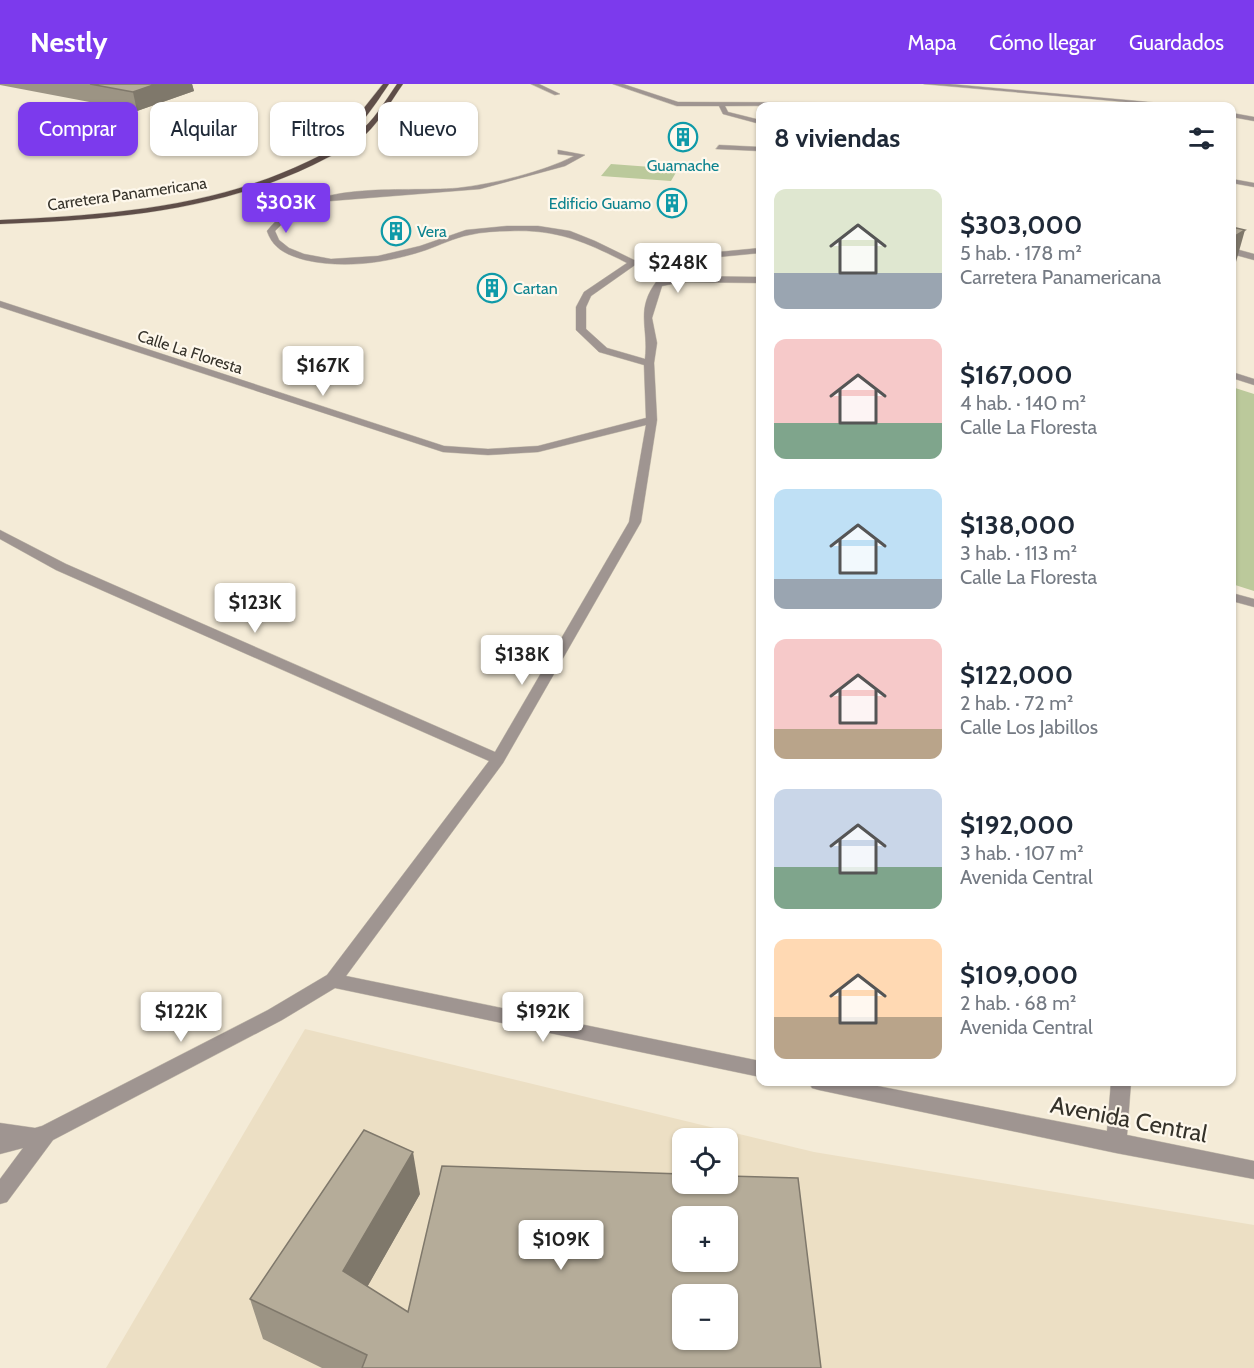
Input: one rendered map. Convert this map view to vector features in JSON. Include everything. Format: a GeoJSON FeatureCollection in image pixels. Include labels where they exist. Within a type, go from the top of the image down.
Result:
{"type":"FeatureCollection","features":[{"type":"Feature","properties":{"kind":"main road","name":"Carretera Panamericana"},"geometry":{"type":"LineString","coordinates":[[0,213],[91,208],[158,200],[215,189],[259,177],[307,156],[351,130],[386,84]]}},
{"type":"Feature","properties":{"kind":"main road","name":"Carretera Panamericana"},"geometry":{"type":"LineString","coordinates":[[0,222],[82,218],[155,208],[208,199],[267,183],[318,160],[364,132],[400,84]]}},
{"type":"Feature","properties":{"kind":"street"},"geometry":{"type":"LineString","coordinates":[[534,84],[557,94]]}},
{"type":"Feature","properties":{"kind":"street"},"geometry":{"type":"LineString","coordinates":[[616,84],[670,104],[756,104]]}},
{"type":"Feature","properties":{"kind":"street"},"geometry":{"type":"LineString","coordinates":[[927,84],[1143,102]]}},
{"type":"Feature","properties":{"kind":"street"},"geometry":{"type":"LineString","coordinates":[[980,94],[998,84]]}},
{"type":"Feature","properties":{"kind":"street"},"geometry":{"type":"LineString","coordinates":[[721,104],[725,114],[756,121]]}},
{"type":"Feature","properties":{"kind":"street"},"geometry":{"type":"LineString","coordinates":[[1236,116],[1254,119]]}},
{"type":"Feature","properties":{"kind":"street"},"geometry":{"type":"LineString","coordinates":[[719,147],[756,149]]}},
{"type":"Feature","properties":{"kind":"street"},"geometry":{"type":"LineString","coordinates":[[561,152],[581,155],[565,163],[484,186],[354,196],[313,203],[286,214],[276,223],[271,231],[273,239],[278,246],[305,258],[348,262],[397,255],[457,236],[490,229],[553,228],[590,239],[633,263]]}},
{"type":"Feature","properties":{"kind":"street"},"geometry":{"type":"LineString","coordinates":[[1236,182],[1254,185]]}},
{"type":"Feature","properties":{"kind":"street"},"geometry":{"type":"LineString","coordinates":[[649,363],[603,350],[581,330],[581,307],[587,294],[633,263],[756,250]]}},
{"type":"Feature","properties":{"kind":"street"},"geometry":{"type":"LineString","coordinates":[[1236,252],[1254,257]]}},
{"type":"Feature","properties":{"kind":"street"},"geometry":{"type":"LineString","coordinates":[[0,1145],[46,1134],[275,1015],[333,980],[498,759],[635,522],[652,420],[649,363],[652,343],[647,308],[654,291],[659,284],[682,279],[756,280]]}},
{"type":"Feature","properties":{"kind":"street","name":"Calle La Floresta"},"geometry":{"type":"LineString","coordinates":[[0,304],[443,449],[488,452],[538,449],[652,420]]}},
{"type":"Feature","properties":{"kind":"street"},"geometry":{"type":"LineString","coordinates":[[1236,376],[1254,382]]}},
{"type":"Feature","properties":{"kind":"street"},"geometry":{"type":"LineString","coordinates":[[0,534],[61,567],[498,759]]}},
{"type":"Feature","properties":{"kind":"street"},"geometry":{"type":"LineString","coordinates":[[1236,598],[1254,603]]}},
{"type":"Feature","properties":{"kind":"street"},"geometry":{"type":"LineString","coordinates":[[333,980],[756,1068]]}},
{"type":"Feature","properties":{"kind":"street","name":"Avenida Central"},"geometry":{"type":"LineString","coordinates":[[838,1086],[1116,1144],[1254,1170]]}},
{"type":"Feature","properties":{"kind":"street"},"geometry":{"type":"LineString","coordinates":[[1116,1144],[1121,1086]]}},
{"type":"Feature","properties":{"kind":"street"},"geometry":{"type":"LineString","coordinates":[[0,1132],[46,1134]]}},
{"type":"Feature","properties":{"kind":"street"},"geometry":{"type":"LineString","coordinates":[[0,1195],[46,1134]]}},
{"type":"Feature","properties":{"kind":"shaded area"},"geometry":{"type":"Polygon","coordinates":[[[305,1029],[715,1128],[672,1128],[672,1194],[738,1194],[738,1134],[814,1152],[1254,1225],[1254,1368],[106,1368],[305,1029]]]}},
{"type":"Feature","properties":{"kind":"green space"},"geometry":{"type":"Polygon","coordinates":[[[611,164],[678,169],[671,181],[601,176],[611,164]]]}},
{"type":"Feature","properties":{"kind":"green space"},"geometry":{"type":"Polygon","coordinates":[[[1236,388],[1254,394],[1254,591],[1236,585],[1236,388]]]}},
{"type":"Feature","properties":{"kind":"building"},"geometry":{"type":"Polygon","coordinates":[[[90,84],[156,84],[133,92],[90,84]]]}},
{"type":"Feature","properties":{"kind":"building"},"geometry":{"type":"Polygon","coordinates":[[[1236,228],[1245,230],[1236,236],[1236,228]]]}},
{"type":"Feature","properties":{"kind":"building"},"geometry":{"type":"Polygon","coordinates":[[[364,1130],[413,1152],[343,1271],[408,1312],[442,1166],[672,1174],[672,1194],[738,1194],[738,1176],[798,1178],[821,1368],[362,1368],[367,1355],[250,1299],[364,1130]]]}},
{"type":"Feature","properties":{"kind":"place","name":"Guamache"},"geometry":{"type":"Point","coordinates":[683,137]}},
{"type":"Feature","properties":{"kind":"place","name":"Edificio Guamo"},"geometry":{"type":"Point","coordinates":[672,203]}},
{"type":"Feature","properties":{"kind":"place","name":"Vera"},"geometry":{"type":"Point","coordinates":[396,231]}},
{"type":"Feature","properties":{"kind":"place","name":"Cartan"},"geometry":{"type":"Point","coordinates":[492,288]}}]}
